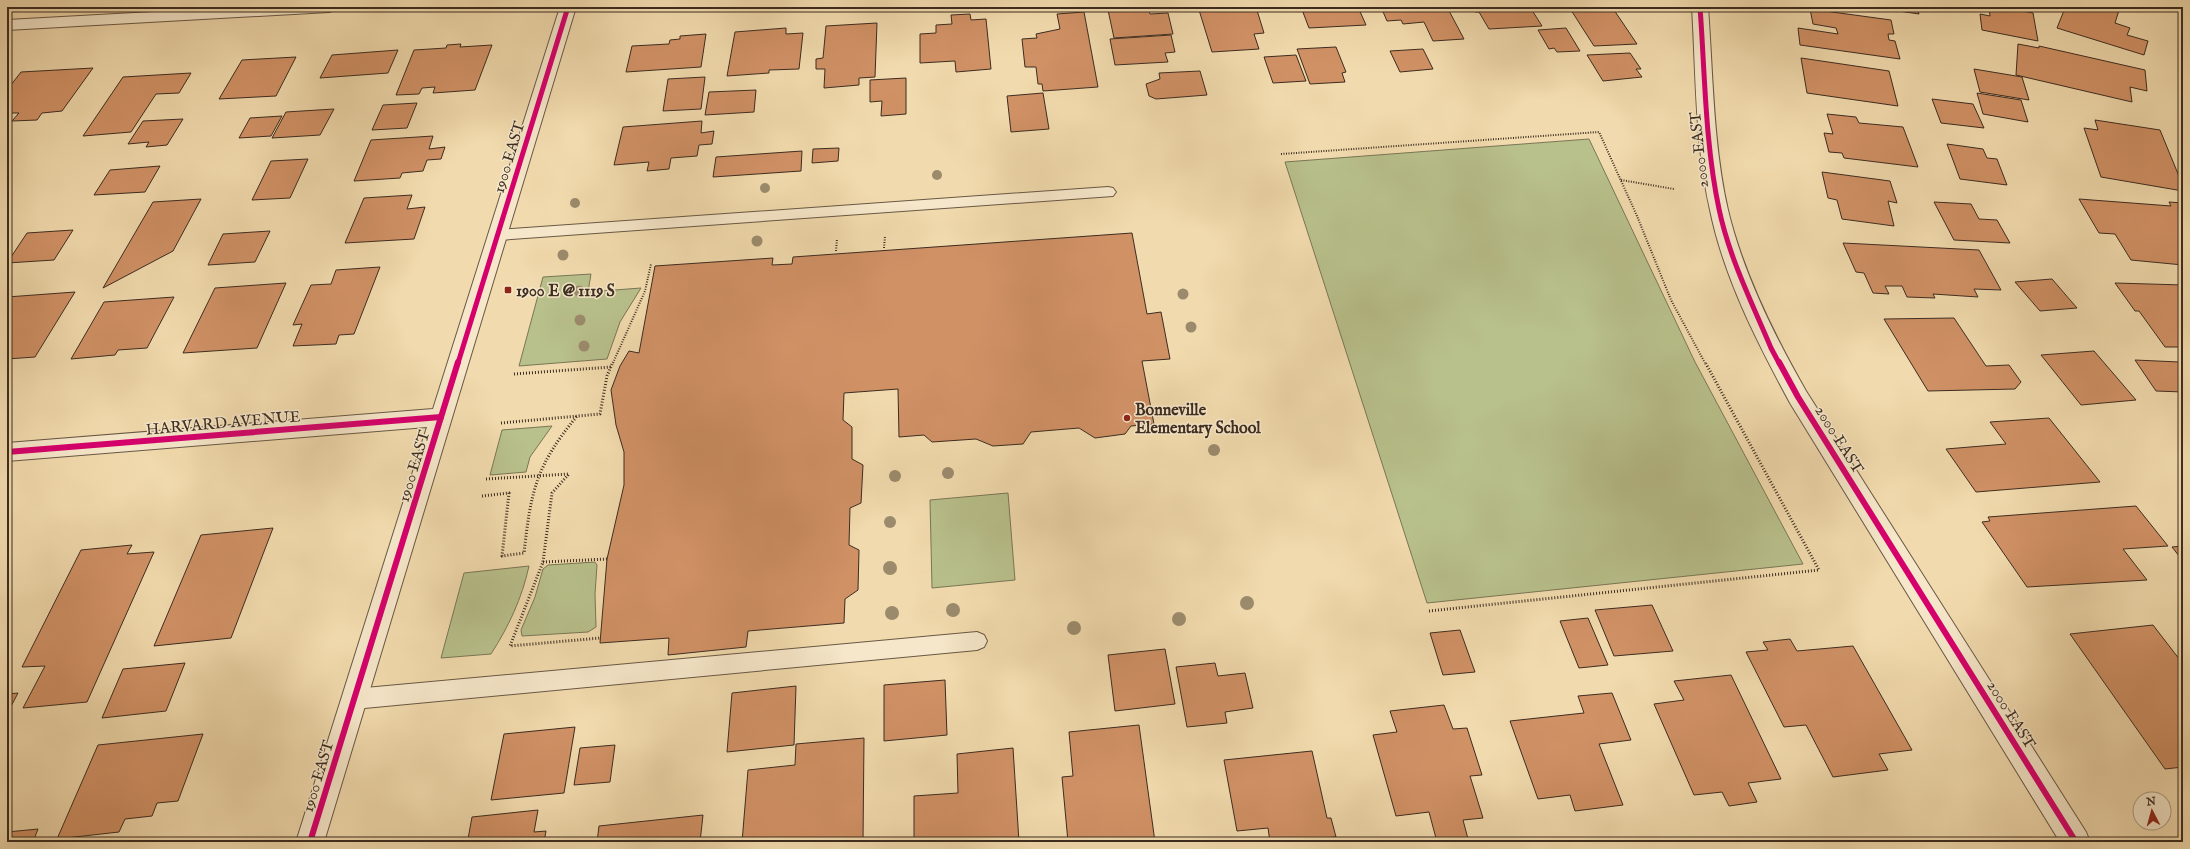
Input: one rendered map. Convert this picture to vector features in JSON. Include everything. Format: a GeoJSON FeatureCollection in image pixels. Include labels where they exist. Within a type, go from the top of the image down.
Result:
{"type":"FeatureCollection","features":[{"type":"Feature","properties":{"kind":"street"},"geometry":{"type":"LineString","coordinates":[[7,25],[329,7]]}},
{"type":"Feature","properties":{"kind":"street","name":"1900 EAST"},"geometry":{"type":"LineString","coordinates":[[310,842],[568,7]]}},
{"type":"Feature","properties":{"kind":"street","name":"2000 EAST"},"geometry":{"type":"LineString","coordinates":[[1700,7],[1711,166],[1719,210],[1730,250],[1771,348],[1798,397],[2076,842]]}},
{"type":"Feature","properties":{"kind":"street","name":"HARVARD AVENUE"},"geometry":{"type":"LineString","coordinates":[[7,452],[441,417]]}},
{"type":"Feature","properties":{"kind":"lane"},"geometry":{"type":"LineString","coordinates":[[498,235],[1108,192]]}},
{"type":"Feature","properties":{"kind":"lane"},"geometry":{"type":"LineString","coordinates":[[354,699],[977,641]]}},
{"type":"Feature","properties":{"kind":"path"},"geometry":{"type":"LineString","coordinates":[[1281,154],[1599,132],[1671,300],[1819,570],[1429,611]]}},
{"type":"Feature","properties":{"kind":"path"},"geometry":{"type":"LineString","coordinates":[[1620,180],[1674,189]]}},
{"type":"Feature","properties":{"kind":"path"},"geometry":{"type":"LineString","coordinates":[[501,423],[600,414],[610,367],[645,291],[651,264]]}},
{"type":"Feature","properties":{"kind":"path"},"geometry":{"type":"LineString","coordinates":[[514,374],[610,367]]}},
{"type":"Feature","properties":{"kind":"path"},"geometry":{"type":"LineString","coordinates":[[482,496],[509,493],[502,556],[524,553],[532,496],[539,476],[549,453],[577,416]]}},
{"type":"Feature","properties":{"kind":"path"},"geometry":{"type":"LineString","coordinates":[[486,480],[569,474],[552,493],[543,562],[510,646],[600,638]]}},
{"type":"Feature","properties":{"kind":"path"},"geometry":{"type":"LineString","coordinates":[[543,562],[607,559]]}},
{"type":"Feature","properties":{"kind":"green space"},"geometry":{"type":"Polygon","coordinates":[[[1589,139],[1695,362],[1803,564],[1427,603],[1285,162],[1589,139]]]}},
{"type":"Feature","properties":{"kind":"green space"},"geometry":{"type":"Polygon","coordinates":[[[591,274],[588,292],[641,288],[620,322],[607,359],[519,366],[543,277],[591,274]]]}},
{"type":"Feature","properties":{"kind":"green space"},"geometry":{"type":"Polygon","coordinates":[[[552,426],[530,457],[526,472],[490,475],[502,430],[552,426]]]}},
{"type":"Feature","properties":{"kind":"green space"},"geometry":{"type":"Polygon","coordinates":[[[1008,493],[1015,580],[932,588],[930,500],[1008,493]]]}},
{"type":"Feature","properties":{"kind":"green space"},"geometry":{"type":"Polygon","coordinates":[[[595,562],[597,565],[595,594],[596,627],[588,632],[522,636],[521,630],[535,597],[543,569],[548,565],[595,562]]]}},
{"type":"Feature","properties":{"kind":"green space"},"geometry":{"type":"Polygon","coordinates":[[[529,566],[523,589],[514,612],[504,633],[491,654],[441,658],[464,573],[529,566]]]}},
{"type":"Feature","properties":{"kind":"building"},"geometry":{"type":"Polygon","coordinates":[[[1148,7],[1150,14],[1168,13],[1173,34],[1114,38],[1108,10],[1148,7]]]}},
{"type":"Feature","properties":{"kind":"building"},"geometry":{"type":"Polygon","coordinates":[[[1256,7],[1264,33],[1254,34],[1259,49],[1212,52],[1199,10],[1256,7]]]}},
{"type":"Feature","properties":{"kind":"building"},"geometry":{"type":"Polygon","coordinates":[[[1301,7],[1358,7],[1366,25],[1309,28],[1301,7]]]}},
{"type":"Feature","properties":{"kind":"building"},"geometry":{"type":"Polygon","coordinates":[[[1381,7],[1447,7],[1464,39],[1433,41],[1424,22],[1403,24],[1401,20],[1387,21],[1381,7]]]}},
{"type":"Feature","properties":{"kind":"building"},"geometry":{"type":"Polygon","coordinates":[[[1473,7],[1530,7],[1542,26],[1489,29],[1479,12],[1475,12],[1473,7]]]}},
{"type":"Feature","properties":{"kind":"building"},"geometry":{"type":"Polygon","coordinates":[[[1569,7],[1612,7],[1637,44],[1594,46],[1569,7]]]}},
{"type":"Feature","properties":{"kind":"building"},"geometry":{"type":"Polygon","coordinates":[[[1884,7],[1917,7],[1919,14],[1885,9],[1884,7]]]}},
{"type":"Feature","properties":{"kind":"building"},"geometry":{"type":"Polygon","coordinates":[[[1989,7],[2002,7],[2033,13],[2038,41],[1982,30],[1980,14],[1990,16],[1989,7]]]}},
{"type":"Feature","properties":{"kind":"building"},"geometry":{"type":"Polygon","coordinates":[[[2063,7],[2120,7],[2115,23],[2130,28],[2127,35],[2148,41],[2144,55],[2057,28],[2065,8],[2063,7]]]}},
{"type":"Feature","properties":{"kind":"building"},"geometry":{"type":"Polygon","coordinates":[[[1810,9],[1891,20],[1894,34],[1888,34],[1889,40],[1895,41],[1900,59],[1800,45],[1798,28],[1838,34],[1836,28],[1813,24],[1810,9]]]}},
{"type":"Feature","properties":{"kind":"building"},"geometry":{"type":"Polygon","coordinates":[[[1084,12],[1098,87],[1043,91],[1042,84],[1038,84],[1036,67],[1025,67],[1022,39],[1037,38],[1036,34],[1060,29],[1057,14],[1084,12]]]}},
{"type":"Feature","properties":{"kind":"building"},"geometry":{"type":"Polygon","coordinates":[[[970,14],[971,20],[986,19],[991,69],[956,72],[955,61],[920,63],[920,34],[936,33],[936,25],[952,24],[951,15],[970,14]]]}},
{"type":"Feature","properties":{"kind":"building"},"geometry":{"type":"Polygon","coordinates":[[[877,23],[875,77],[859,78],[859,85],[824,88],[825,69],[816,69],[816,59],[823,58],[826,26],[877,23]]]}},
{"type":"Feature","properties":{"kind":"building"},"geometry":{"type":"Polygon","coordinates":[[[786,28],[786,34],[803,33],[799,69],[769,70],[769,73],[727,76],[735,32],[786,28]]]}},
{"type":"Feature","properties":{"kind":"building"},"geometry":{"type":"Polygon","coordinates":[[[1566,28],[1580,51],[1557,52],[1554,48],[1549,49],[1538,30],[1566,28]]]}},
{"type":"Feature","properties":{"kind":"building"},"geometry":{"type":"Polygon","coordinates":[[[706,34],[701,67],[626,72],[632,46],[669,44],[670,40],[680,39],[680,36],[706,34]]]}},
{"type":"Feature","properties":{"kind":"building"},"geometry":{"type":"Polygon","coordinates":[[[1171,35],[1175,52],[1165,53],[1168,62],[1115,65],[1110,39],[1171,35]]]}},
{"type":"Feature","properties":{"kind":"building"},"geometry":{"type":"Polygon","coordinates":[[[461,44],[460,47],[492,45],[475,90],[433,93],[435,87],[422,88],[419,94],[396,95],[414,50],[446,48],[447,45],[461,44]]]}},
{"type":"Feature","properties":{"kind":"building"},"geometry":{"type":"Polygon","coordinates":[[[2018,44],[2039,48],[2039,46],[2145,70],[2147,91],[2130,87],[2132,102],[2016,75],[2018,44]]]}},
{"type":"Feature","properties":{"kind":"building"},"geometry":{"type":"Polygon","coordinates":[[[1336,47],[1346,72],[1342,73],[1345,82],[1310,84],[1297,49],[1336,47]]]}},
{"type":"Feature","properties":{"kind":"building"},"geometry":{"type":"Polygon","coordinates":[[[1423,49],[1433,69],[1400,72],[1390,51],[1423,49]]]}},
{"type":"Feature","properties":{"kind":"building"},"geometry":{"type":"Polygon","coordinates":[[[398,50],[388,73],[320,78],[332,55],[398,50]]]}},
{"type":"Feature","properties":{"kind":"building"},"geometry":{"type":"Polygon","coordinates":[[[1630,53],[1641,69],[1636,69],[1642,77],[1603,81],[1587,55],[1630,53]]]}},
{"type":"Feature","properties":{"kind":"building"},"geometry":{"type":"Polygon","coordinates":[[[1296,55],[1306,81],[1273,83],[1264,57],[1296,55]]]}},
{"type":"Feature","properties":{"kind":"building"},"geometry":{"type":"Polygon","coordinates":[[[296,57],[276,96],[219,99],[242,60],[296,57]]]}},
{"type":"Feature","properties":{"kind":"building"},"geometry":{"type":"Polygon","coordinates":[[[1801,58],[1889,71],[1898,106],[1807,93],[1801,58]]]}},
{"type":"Feature","properties":{"kind":"building"},"geometry":{"type":"Polygon","coordinates":[[[93,68],[62,111],[42,113],[37,120],[12,121],[19,113],[7,113],[12,106],[7,106],[10,97],[7,98],[7,90],[21,72],[93,68]]]}},
{"type":"Feature","properties":{"kind":"building"},"geometry":{"type":"Polygon","coordinates":[[[1974,69],[2022,77],[2029,100],[1980,92],[1974,69]]]}},
{"type":"Feature","properties":{"kind":"building"},"geometry":{"type":"Polygon","coordinates":[[[1200,71],[1207,95],[1156,99],[1149,96],[1146,84],[1160,79],[1159,73],[1200,71]]]}},
{"type":"Feature","properties":{"kind":"building"},"geometry":{"type":"Polygon","coordinates":[[[191,73],[179,93],[156,94],[131,132],[83,136],[123,77],[191,73]]]}},
{"type":"Feature","properties":{"kind":"building"},"geometry":{"type":"Polygon","coordinates":[[[705,77],[701,109],[663,111],[668,79],[705,77]]]}},
{"type":"Feature","properties":{"kind":"building"},"geometry":{"type":"Polygon","coordinates":[[[906,78],[906,114],[881,116],[882,101],[870,102],[870,80],[906,78]]]}},
{"type":"Feature","properties":{"kind":"building"},"geometry":{"type":"Polygon","coordinates":[[[756,90],[754,112],[705,115],[709,92],[756,90]]]}},
{"type":"Feature","properties":{"kind":"building"},"geometry":{"type":"Polygon","coordinates":[[[1043,93],[1049,129],[1011,132],[1007,96],[1043,93]]]}},
{"type":"Feature","properties":{"kind":"building"},"geometry":{"type":"Polygon","coordinates":[[[1977,93],[2021,100],[2028,122],[1983,114],[1977,93]]]}},
{"type":"Feature","properties":{"kind":"building"},"geometry":{"type":"Polygon","coordinates":[[[1932,99],[1973,104],[1984,128],[1941,123],[1932,99]]]}},
{"type":"Feature","properties":{"kind":"building"},"geometry":{"type":"Polygon","coordinates":[[[417,103],[407,128],[372,130],[383,105],[417,103]]]}},
{"type":"Feature","properties":{"kind":"building"},"geometry":{"type":"Polygon","coordinates":[[[334,109],[320,135],[272,138],[286,112],[334,109]]]}},
{"type":"Feature","properties":{"kind":"building"},"geometry":{"type":"Polygon","coordinates":[[[1827,114],[1856,117],[1859,123],[1903,127],[1918,167],[1844,158],[1842,153],[1829,152],[1824,133],[1833,134],[1827,114]]]}},
{"type":"Feature","properties":{"kind":"building"},"geometry":{"type":"Polygon","coordinates":[[[282,116],[271,136],[239,138],[250,118],[282,116]]]}},
{"type":"Feature","properties":{"kind":"building"},"geometry":{"type":"Polygon","coordinates":[[[183,119],[167,145],[146,147],[149,142],[128,144],[143,121],[183,119]]]}},
{"type":"Feature","properties":{"kind":"building"},"geometry":{"type":"Polygon","coordinates":[[[2095,120],[2160,130],[2183,186],[2183,191],[2101,177],[2084,128],[2098,130],[2095,120]]]}},
{"type":"Feature","properties":{"kind":"building"},"geometry":{"type":"Polygon","coordinates":[[[702,121],[701,133],[714,131],[712,144],[699,145],[697,156],[671,158],[669,169],[647,171],[649,162],[614,165],[623,127],[702,121]]]}},
{"type":"Feature","properties":{"kind":"building"},"geometry":{"type":"Polygon","coordinates":[[[433,136],[429,149],[445,147],[441,159],[427,160],[423,171],[402,173],[400,178],[354,181],[371,140],[433,136]]]}},
{"type":"Feature","properties":{"kind":"building"},"geometry":{"type":"Polygon","coordinates":[[[1947,144],[1983,149],[1987,158],[1997,159],[2007,185],[1960,179],[1947,144]]]}},
{"type":"Feature","properties":{"kind":"building"},"geometry":{"type":"Polygon","coordinates":[[[839,148],[838,161],[812,163],[813,149],[839,148]]]}},
{"type":"Feature","properties":{"kind":"building"},"geometry":{"type":"Polygon","coordinates":[[[802,151],[801,171],[713,177],[716,157],[802,151]]]}},
{"type":"Feature","properties":{"kind":"building"},"geometry":{"type":"Polygon","coordinates":[[[308,159],[290,198],[252,200],[271,161],[308,159]]]}},
{"type":"Feature","properties":{"kind":"building"},"geometry":{"type":"Polygon","coordinates":[[[160,166],[145,192],[94,195],[110,170],[160,166]]]}},
{"type":"Feature","properties":{"kind":"building"},"geometry":{"type":"Polygon","coordinates":[[[1822,172],[1890,181],[1897,203],[1888,201],[1894,226],[1842,219],[1837,200],[1828,198],[1822,172]]]}},
{"type":"Feature","properties":{"kind":"building"},"geometry":{"type":"Polygon","coordinates":[[[412,195],[407,209],[425,207],[414,239],[345,243],[364,198],[412,195]]]}},
{"type":"Feature","properties":{"kind":"building"},"geometry":{"type":"Polygon","coordinates":[[[201,199],[173,251],[103,288],[153,202],[201,199]]]}},
{"type":"Feature","properties":{"kind":"building"},"geometry":{"type":"Polygon","coordinates":[[[2079,199],[2171,206],[2169,202],[2183,203],[2183,265],[2131,260],[2115,234],[2099,233],[2079,199]]]}},
{"type":"Feature","properties":{"kind":"building"},"geometry":{"type":"Polygon","coordinates":[[[1934,202],[1971,204],[1979,219],[1997,220],[2010,243],[1954,240],[1934,202]]]}},
{"type":"Feature","properties":{"kind":"building"},"geometry":{"type":"Polygon","coordinates":[[[73,230],[54,260],[7,263],[27,233],[73,230]]]}},
{"type":"Feature","properties":{"kind":"building"},"geometry":{"type":"Polygon","coordinates":[[[270,231],[255,262],[208,265],[223,234],[270,231]]]}},
{"type":"Feature","properties":{"kind":"building","name":"Bonneville Elementary School"},"geometry":{"type":"Polygon","coordinates":[[[1132,233],[1147,314],[1161,312],[1170,359],[1142,361],[1154,424],[1131,426],[1125,434],[1095,438],[1079,428],[1031,432],[1023,444],[993,446],[976,439],[932,442],[924,435],[899,437],[898,389],[844,393],[843,420],[852,427],[852,459],[863,465],[861,503],[850,508],[849,545],[859,550],[858,590],[845,599],[844,623],[748,631],[746,647],[668,655],[669,638],[600,643],[607,559],[624,485],[624,452],[616,425],[611,390],[620,366],[629,351],[639,353],[655,266],[773,258],[772,265],[792,264],[793,257],[1132,233]]]}},
{"type":"Feature","properties":{"kind":"building"},"geometry":{"type":"Polygon","coordinates":[[[1843,243],[1979,250],[2001,290],[1974,289],[1978,297],[1933,294],[1935,298],[1907,297],[1902,286],[1885,286],[1889,294],[1873,293],[1864,273],[1856,272],[1843,243]]]}},
{"type":"Feature","properties":{"kind":"building"},"geometry":{"type":"Polygon","coordinates":[[[380,267],[354,334],[339,335],[336,344],[293,346],[302,324],[293,325],[311,285],[331,284],[336,270],[380,267]]]}},
{"type":"Feature","properties":{"kind":"building"},"geometry":{"type":"Polygon","coordinates":[[[2052,279],[2077,308],[2040,311],[2015,282],[2052,279]]]}},
{"type":"Feature","properties":{"kind":"building"},"geometry":{"type":"Polygon","coordinates":[[[286,283],[257,348],[183,353],[215,288],[286,283]]]}},
{"type":"Feature","properties":{"kind":"building"},"geometry":{"type":"Polygon","coordinates":[[[2115,283],[2183,285],[2183,347],[2165,347],[2139,311],[2135,311],[2115,283]]]}},
{"type":"Feature","properties":{"kind":"building"},"geometry":{"type":"Polygon","coordinates":[[[75,292],[35,357],[7,359],[7,297],[75,292]]]}},
{"type":"Feature","properties":{"kind":"building"},"geometry":{"type":"Polygon","coordinates":[[[174,297],[147,348],[118,350],[115,355],[71,359],[104,302],[174,297]]]}},
{"type":"Feature","properties":{"kind":"building"},"geometry":{"type":"Polygon","coordinates":[[[1954,318],[1986,366],[2009,365],[2021,382],[2015,389],[1928,391],[1884,319],[1954,318]]]}},
{"type":"Feature","properties":{"kind":"building"},"geometry":{"type":"Polygon","coordinates":[[[2094,351],[2136,400],[2081,405],[2041,355],[2094,351]]]}},
{"type":"Feature","properties":{"kind":"building"},"geometry":{"type":"Polygon","coordinates":[[[2135,360],[2179,362],[2183,368],[2183,392],[2156,391],[2135,360]]]}},
{"type":"Feature","properties":{"kind":"building"},"geometry":{"type":"Polygon","coordinates":[[[2049,418],[2100,482],[1976,492],[1946,449],[2006,444],[1990,422],[2049,418]]]}},
{"type":"Feature","properties":{"kind":"building"},"geometry":{"type":"Polygon","coordinates":[[[2136,506],[2168,546],[2123,549],[2147,580],[2027,587],[1982,522],[1990,521],[1988,517],[2136,506]]]}},
{"type":"Feature","properties":{"kind":"building"},"geometry":{"type":"Polygon","coordinates":[[[273,528],[231,638],[154,646],[201,535],[273,528]]]}},
{"type":"Feature","properties":{"kind":"building"},"geometry":{"type":"Polygon","coordinates":[[[132,545],[127,554],[154,552],[87,702],[23,708],[45,666],[22,667],[81,550],[132,545]]]}},
{"type":"Feature","properties":{"kind":"building"},"geometry":{"type":"Polygon","coordinates":[[[2183,546],[2183,561],[2172,547],[2183,546]]]}},
{"type":"Feature","properties":{"kind":"building"},"geometry":{"type":"Polygon","coordinates":[[[1652,605],[1673,651],[1614,656],[1595,610],[1652,605]]]}},
{"type":"Feature","properties":{"kind":"building"},"geometry":{"type":"Polygon","coordinates":[[[1588,618],[1608,665],[1579,668],[1560,621],[1588,618]]]}},
{"type":"Feature","properties":{"kind":"building"},"geometry":{"type":"Polygon","coordinates":[[[2153,625],[2183,664],[2183,767],[2165,769],[2070,634],[2153,625]]]}},
{"type":"Feature","properties":{"kind":"building"},"geometry":{"type":"Polygon","coordinates":[[[1460,630],[1475,672],[1443,675],[1430,633],[1460,630]]]}},
{"type":"Feature","properties":{"kind":"building"},"geometry":{"type":"Polygon","coordinates":[[[1790,639],[1797,651],[1853,646],[1912,750],[1879,754],[1888,770],[1833,777],[1806,725],[1784,727],[1746,652],[1768,650],[1763,642],[1790,639]]]}},
{"type":"Feature","properties":{"kind":"building"},"geometry":{"type":"Polygon","coordinates":[[[1165,649],[1175,704],[1115,711],[1108,655],[1165,649]]]}},
{"type":"Feature","properties":{"kind":"building"},"geometry":{"type":"Polygon","coordinates":[[[185,663],[166,711],[102,718],[123,669],[185,663]]]}},
{"type":"Feature","properties":{"kind":"building"},"geometry":{"type":"Polygon","coordinates":[[[1215,663],[1218,676],[1245,673],[1253,708],[1225,712],[1227,723],[1187,727],[1176,667],[1215,663]]]}},
{"type":"Feature","properties":{"kind":"building"},"geometry":{"type":"Polygon","coordinates":[[[1731,675],[1781,779],[1748,783],[1757,802],[1729,806],[1722,792],[1694,795],[1654,704],[1684,700],[1674,681],[1731,675]]]}},
{"type":"Feature","properties":{"kind":"building"},"geometry":{"type":"Polygon","coordinates":[[[945,680],[947,735],[884,741],[884,685],[945,680]]]}},
{"type":"Feature","properties":{"kind":"building"},"geometry":{"type":"Polygon","coordinates":[[[796,686],[794,745],[727,752],[732,693],[796,686]]]}},
{"type":"Feature","properties":{"kind":"building"},"geometry":{"type":"Polygon","coordinates":[[[18,693],[7,714],[7,694],[18,693]]]}},
{"type":"Feature","properties":{"kind":"building"},"geometry":{"type":"Polygon","coordinates":[[[1612,693],[1631,740],[1599,744],[1623,805],[1575,811],[1570,795],[1538,799],[1510,721],[1584,713],[1578,696],[1612,693]]]}},
{"type":"Feature","properties":{"kind":"building"},"geometry":{"type":"Polygon","coordinates":[[[1444,705],[1453,729],[1467,728],[1482,775],[1470,776],[1483,818],[1463,820],[1468,839],[1437,842],[1429,812],[1396,816],[1373,735],[1397,732],[1390,711],[1444,705]]]}},
{"type":"Feature","properties":{"kind":"building"},"geometry":{"type":"Polygon","coordinates":[[[1139,725],[1155,842],[1068,842],[1062,777],[1073,776],[1069,732],[1139,725]]]}},
{"type":"Feature","properties":{"kind":"building"},"geometry":{"type":"Polygon","coordinates":[[[575,727],[564,793],[491,800],[504,734],[575,727]]]}},
{"type":"Feature","properties":{"kind":"building"},"geometry":{"type":"Polygon","coordinates":[[[203,734],[178,801],[157,803],[152,816],[125,819],[119,832],[57,839],[98,745],[203,734]]]}},
{"type":"Feature","properties":{"kind":"building"},"geometry":{"type":"Polygon","coordinates":[[[864,738],[863,842],[742,842],[748,770],[795,765],[796,744],[864,738]]]}},
{"type":"Feature","properties":{"kind":"building"},"geometry":{"type":"Polygon","coordinates":[[[615,745],[610,782],[574,785],[580,748],[615,745]]]}},
{"type":"Feature","properties":{"kind":"building"},"geometry":{"type":"Polygon","coordinates":[[[1013,748],[1019,842],[914,842],[914,796],[958,793],[957,754],[1013,748]]]}},
{"type":"Feature","properties":{"kind":"building"},"geometry":{"type":"Polygon","coordinates":[[[1312,751],[1327,818],[1331,818],[1336,837],[1270,842],[1268,828],[1237,831],[1224,760],[1312,751]]]}},
{"type":"Feature","properties":{"kind":"building"},"geometry":{"type":"Polygon","coordinates":[[[538,810],[534,832],[546,831],[544,842],[443,842],[468,839],[472,817],[538,810]]]}},
{"type":"Feature","properties":{"kind":"building"},"geometry":{"type":"Polygon","coordinates":[[[703,815],[700,842],[597,842],[599,826],[703,815]]]}},
{"type":"Feature","properties":{"kind":"building"},"geometry":{"type":"Polygon","coordinates":[[[38,829],[33,842],[7,842],[7,832],[38,829]]]}},
{"type":"Feature","properties":{"kind":"cycle path"},"geometry":{"type":"LineString","coordinates":[[310,842],[568,7]]}},
{"type":"Feature","properties":{"kind":"cycle path"},"geometry":{"type":"LineString","coordinates":[[1700,7],[1711,166],[1719,210],[1730,250],[1771,348],[1798,397],[2076,842]]}},
{"type":"Feature","properties":{"kind":"cycle path"},"geometry":{"type":"LineString","coordinates":[[7,452],[441,417]]}},
{"type":"Feature","properties":{"kind":"place","name":"1900 E @ 1119 S"},"geometry":{"type":"Point","coordinates":[508,290]}},
{"type":"Feature","properties":{"kind":"place","name":"Bonneville Elementary School"},"geometry":{"type":"Point","coordinates":[1127,418]}}]}
